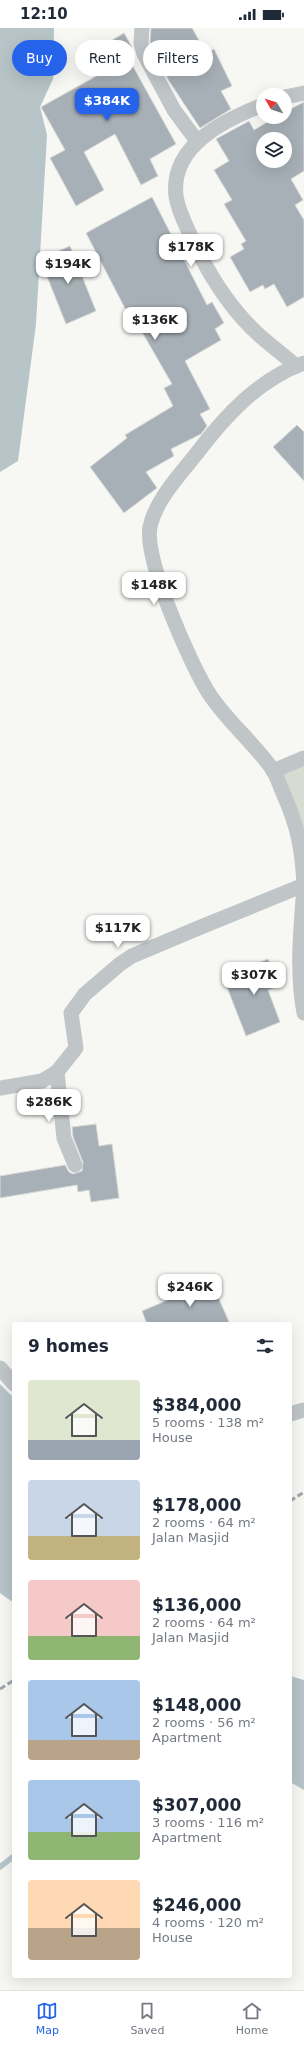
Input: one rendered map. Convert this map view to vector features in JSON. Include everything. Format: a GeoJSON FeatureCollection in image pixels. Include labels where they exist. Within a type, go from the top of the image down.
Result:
{"type":"FeatureCollection","features":[{"type":"Feature","properties":{"kind":"street"},"geometry":{"type":"LineString","coordinates":[[142,28],[141,43],[144,54],[174,110],[196,141]]}},
{"type":"Feature","properties":{"kind":"street"},"geometry":{"type":"LineString","coordinates":[[292,96],[304,93]]}},
{"type":"Feature","properties":{"kind":"street"},"geometry":{"type":"LineString","coordinates":[[256,108],[229,121],[196,141],[187,154],[178,172],[176,192],[181,215],[207,271],[226,300],[259,335],[300,364],[265,384],[241,402],[222,422],[166,492],[150,527],[150,546],[163,592],[200,678],[225,714],[273,771],[294,816],[302,851],[304,885],[298,962],[300,991],[304,1013]]}},
{"type":"Feature","properties":{"kind":"street"},"geometry":{"type":"LineString","coordinates":[[273,771],[304,758]]}},
{"type":"Feature","properties":{"kind":"street"},"geometry":{"type":"LineString","coordinates":[[0,1088],[42,1081],[57,1072],[76,1048],[71,1013],[76,1004],[120,964],[132,956],[304,885]]}},
{"type":"Feature","properties":{"kind":"street"},"geometry":{"type":"LineString","coordinates":[[57,1072],[64,1138],[76,1165]]}},
{"type":"Feature","properties":{"kind":"street"},"geometry":{"type":"LineString","coordinates":[[0,1368],[12,1382]]}},
{"type":"Feature","properties":{"kind":"street"},"geometry":{"type":"LineString","coordinates":[[292,1413],[304,1410]]}},
{"type":"Feature","properties":{"kind":"shaded area"},"geometry":{"type":"Polygon","coordinates":[[[0,28],[54,28],[54,40],[12,40],[12,76],[53,76],[53,79],[40,107],[47,135],[36,324],[18,461],[0,472],[0,28]]]}},
{"type":"Feature","properties":{"kind":"shaded area"},"geometry":{"type":"Polygon","coordinates":[[[304,766],[304,834],[283,775],[304,766]]]}},
{"type":"Feature","properties":{"kind":"shaded area"},"geometry":{"type":"Polygon","coordinates":[[[0,1384],[12,1396],[12,1602],[0,1593],[0,1384]]]}},
{"type":"Feature","properties":{"kind":"shaded area"},"geometry":{"type":"Polygon","coordinates":[[[292,1677],[304,1680],[304,1790],[292,1783],[292,1677]]]}},
{"type":"Feature","properties":{"kind":"building"},"geometry":{"type":"Polygon","coordinates":[[[151,28],[192,28],[199,40],[150,40],[151,28]]]}},
{"type":"Feature","properties":{"kind":"building"},"geometry":{"type":"Polygon","coordinates":[[[124,33],[128,40],[112,40],[124,33]]]}},
{"type":"Feature","properties":{"kind":"building"},"geometry":{"type":"Polygon","coordinates":[[[214,49],[232,86],[221,91],[231,109],[200,128],[166,76],[213,76],[214,49]]]}},
{"type":"Feature","properties":{"kind":"building"},"geometry":{"type":"Polygon","coordinates":[[[135,70],[176,144],[150,159],[158,176],[141,185],[115,134],[84,152],[104,190],[76,206],[50,158],[65,150],[41,107],[96,76],[135,76],[135,70]]]}},
{"type":"Feature","properties":{"kind":"building"},"geometry":{"type":"Polygon","coordinates":[[[304,102],[304,171],[291,179],[303,200],[295,205],[304,220],[304,297],[287,307],[274,284],[265,289],[263,285],[250,292],[230,257],[244,249],[241,244],[246,241],[224,204],[232,200],[214,170],[229,161],[216,139],[249,121],[254,130],[264,124],[292,124],[292,108],[304,102]]]}},
{"type":"Feature","properties":{"kind":"building"},"geometry":{"type":"Polygon","coordinates":[[[152,197],[207,305],[212,302],[224,323],[215,329],[221,340],[185,361],[210,409],[200,414],[207,426],[201,434],[171,449],[174,456],[146,472],[157,488],[124,513],[90,467],[127,438],[125,435],[173,406],[164,388],[172,384],[134,318],[131,320],[86,233],[152,197]]]}},
{"type":"Feature","properties":{"kind":"building"},"geometry":{"type":"Polygon","coordinates":[[[70,246],[96,311],[66,324],[40,259],[70,246]]]}},
{"type":"Feature","properties":{"kind":"building"},"geometry":{"type":"Polygon","coordinates":[[[297,425],[304,432],[304,481],[273,447],[297,425]]]}},
{"type":"Feature","properties":{"kind":"building"},"geometry":{"type":"Polygon","coordinates":[[[268,959],[279,986],[268,990],[280,1022],[246,1036],[223,977],[268,959]]]}},
{"type":"Feature","properties":{"kind":"building"},"geometry":{"type":"Polygon","coordinates":[[[96,1124],[99,1146],[112,1144],[119,1198],[91,1202],[89,1190],[78,1192],[77,1185],[0,1198],[0,1176],[65,1165],[69,1172],[73,1174],[82,1171],[83,1162],[73,1137],[72,1127],[96,1124]]]}},
{"type":"Feature","properties":{"kind":"building"},"geometry":{"type":"Polygon","coordinates":[[[210,1279],[229,1322],[146,1322],[142,1311],[210,1279]]]}},
{"type":"Feature","properties":{"kind":"waterway"},"geometry":{"type":"LineString","coordinates":[[0,1867],[12,1858]]}},
{"type":"Feature","properties":{"kind":"railway"},"geometry":{"type":"LineString","coordinates":[[292,1500],[304,1492]]}},
{"type":"Feature","properties":{"kind":"railway"},"geometry":{"type":"LineString","coordinates":[[0,1689],[12,1681]]}}]}
